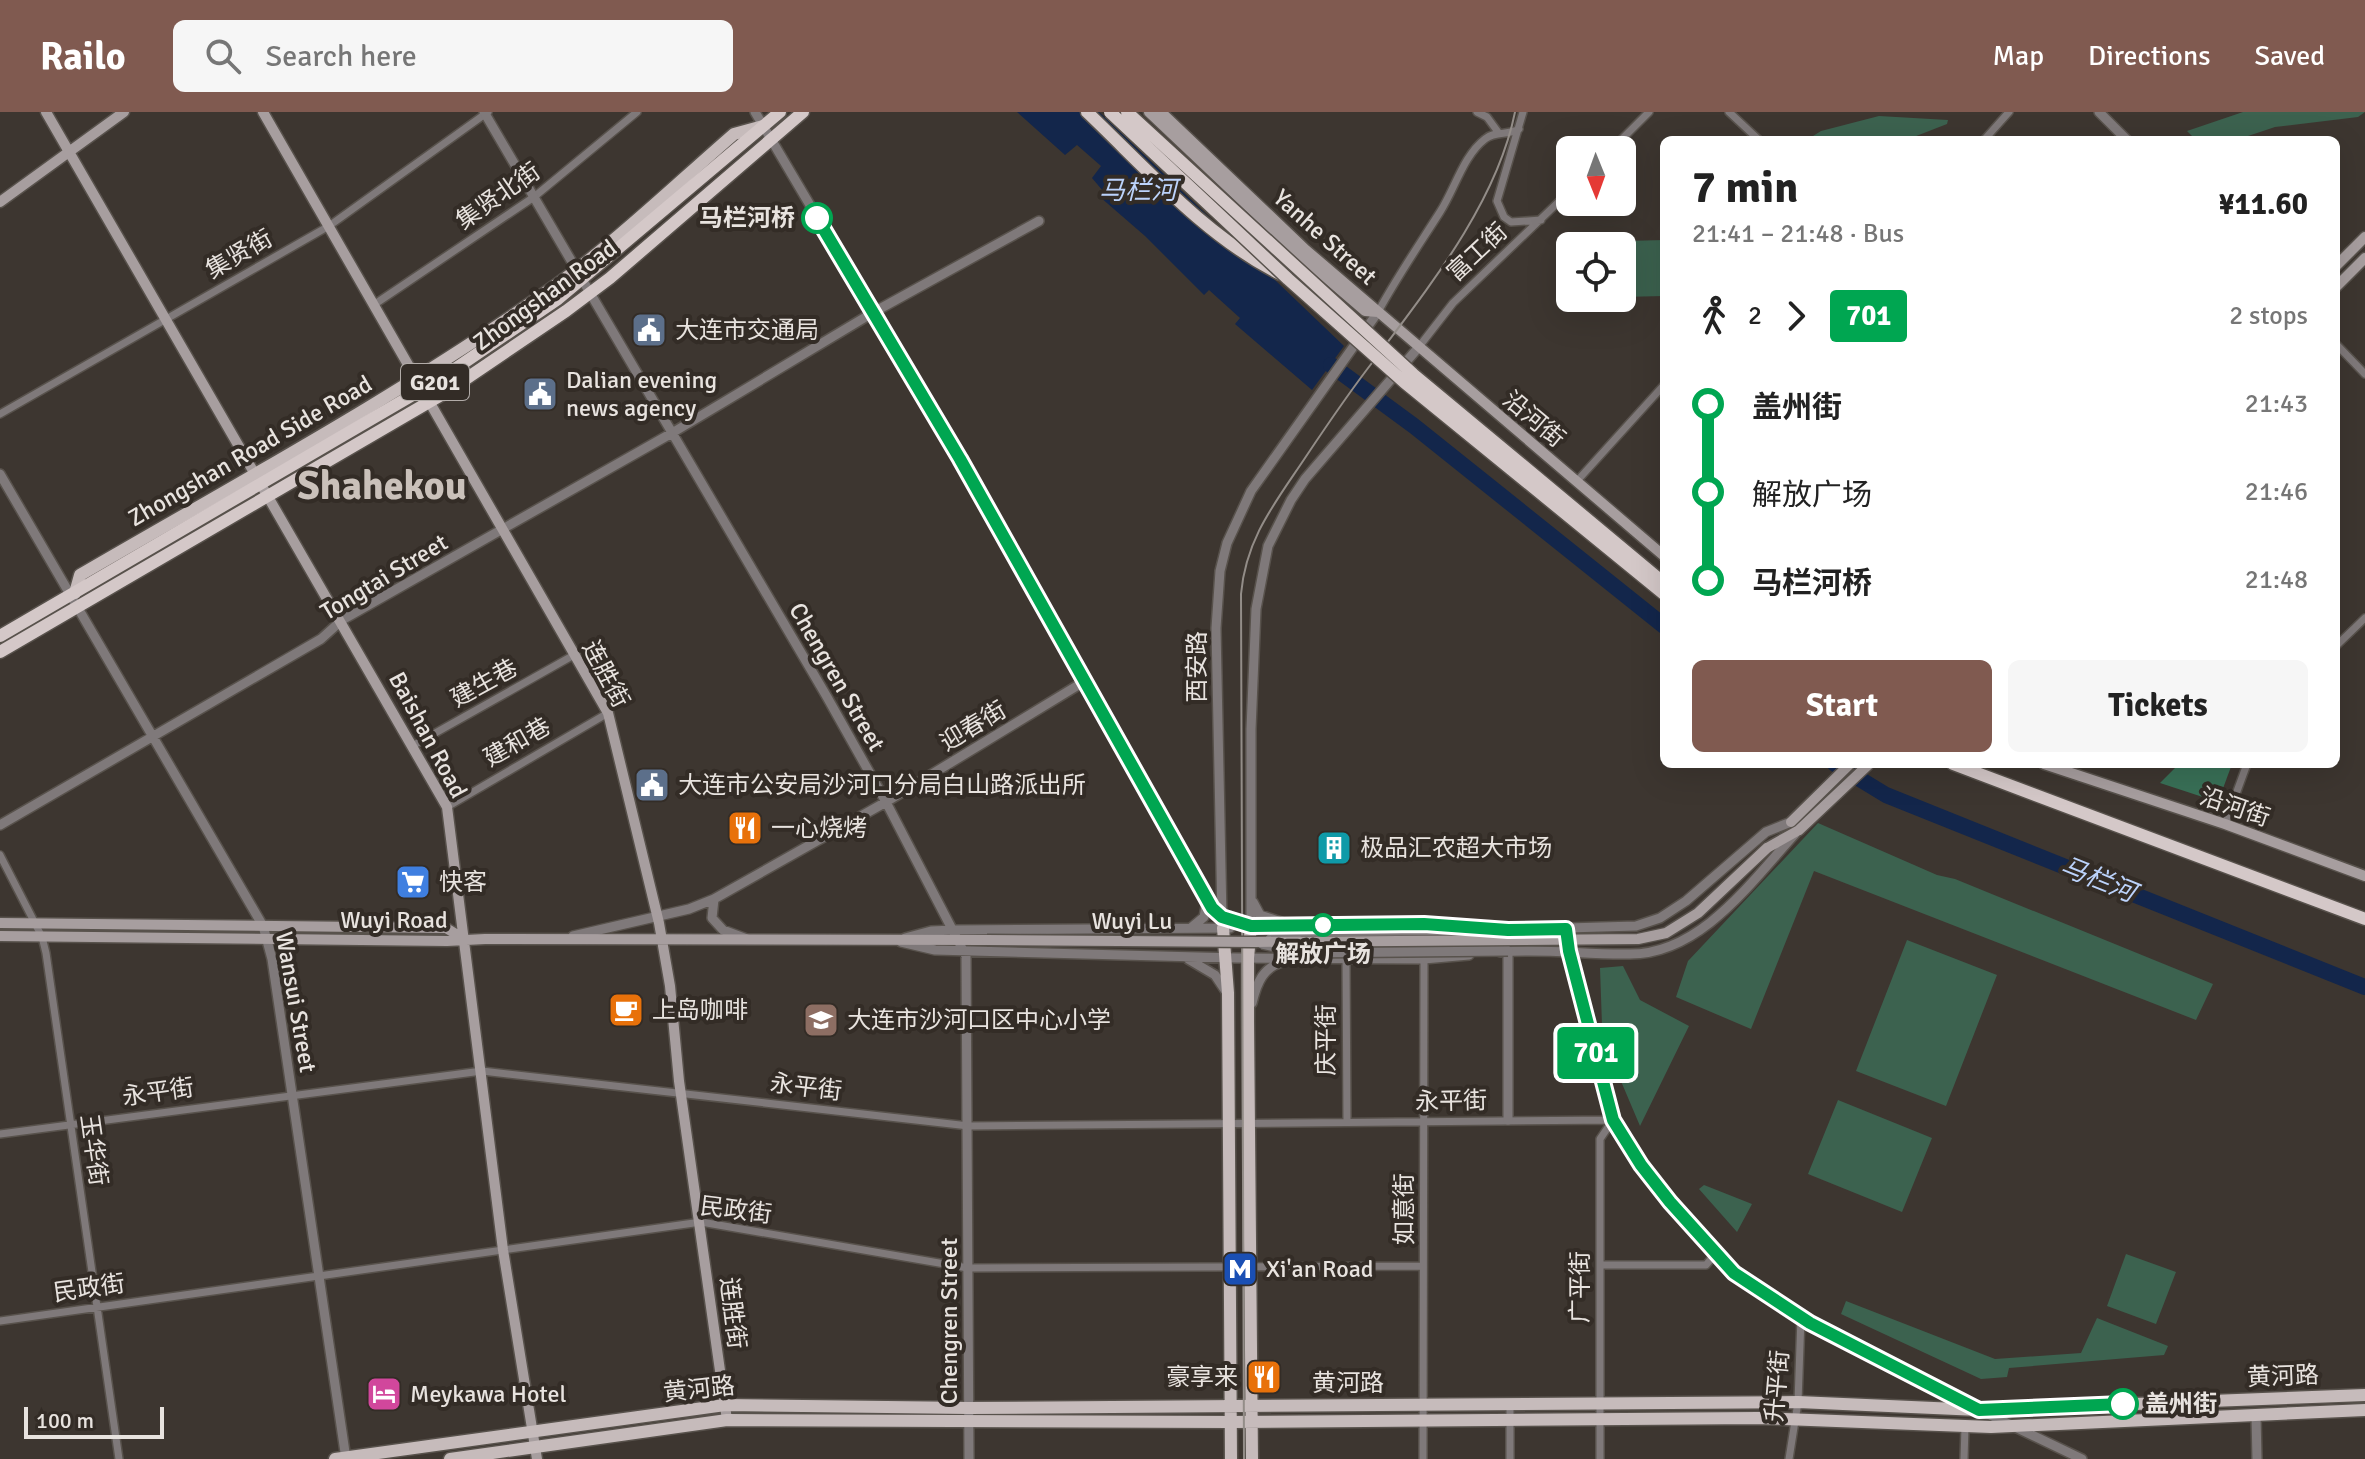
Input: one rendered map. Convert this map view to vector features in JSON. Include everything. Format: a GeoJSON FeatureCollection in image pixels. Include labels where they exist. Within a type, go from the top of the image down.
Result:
{"type":"FeatureCollection","features":[{"type":"Feature","properties":{"kind":"highway","name":"Zhongshan Road"},"geometry":{"type":"LineString","coordinates":[[0,652],[74,598],[260,478],[558,299],[579,274],[780,112]]}},
{"type":"Feature","properties":{"kind":"highway","name":"Zhongshan Road"},"geometry":{"type":"LineString","coordinates":[[0,636],[270,495],[431,401],[590,293],[803,112]]}},
{"type":"Feature","properties":{"kind":"highway"},"geometry":{"type":"LineString","coordinates":[[1087,112],[1207,226],[1288,279]]}},
{"type":"Feature","properties":{"kind":"highway"},"geometry":{"type":"LineString","coordinates":[[1110,112],[1288,279],[1404,382],[1660,591]]}},
{"type":"Feature","properties":{"kind":"highway"},"geometry":{"type":"LineString","coordinates":[[1127,112],[1413,374],[1660,580]]}},
{"type":"Feature","properties":{"kind":"highway"},"geometry":{"type":"LineString","coordinates":[[1964,768],[2365,919]]}},
{"type":"Feature","properties":{"kind":"highway"},"geometry":{"type":"LineString","coordinates":[[1987,768],[2365,911]]}},
{"type":"Feature","properties":{"kind":"main road","name":"Baishan Road"},"geometry":{"type":"LineString","coordinates":[[46,112],[270,495],[447,807],[503,1250],[536,1453]]}},
{"type":"Feature","properties":{"kind":"main road"},"geometry":{"type":"LineString","coordinates":[[0,202],[124,112]]}},
{"type":"Feature","properties":{"kind":"main road","name":"连胜街"},"geometry":{"type":"LineString","coordinates":[[263,112],[608,713],[657,917],[670,986],[681,1093],[727,1420]]}},
{"type":"Feature","properties":{"kind":"main road","name":"Yanhe Street"},"geometry":{"type":"LineString","coordinates":[[1149,112],[1301,256],[1365,311],[1378,312]]}},
{"type":"Feature","properties":{"kind":"main road","name":"Yanhe Street"},"geometry":{"type":"LineString","coordinates":[[1161,112],[1306,250],[1378,312]]}},
{"type":"Feature","properties":{"kind":"main road"},"geometry":{"type":"LineString","coordinates":[[2340,262],[2365,237]]}},
{"type":"Feature","properties":{"kind":"main road"},"geometry":{"type":"LineString","coordinates":[[2340,283],[2365,258]]}},
{"type":"Feature","properties":{"kind":"main road","name":"沿河街"},"geometry":{"type":"LineString","coordinates":[[1378,312],[1660,553]]}},
{"type":"Feature","properties":{"kind":"main road"},"geometry":{"type":"LineString","coordinates":[[1795,826],[1846,768]]}},
{"type":"Feature","properties":{"kind":"main road"},"geometry":{"type":"LineString","coordinates":[[1795,826],[1864,768]]}},
{"type":"Feature","properties":{"kind":"main road","name":"沿河街"},"geometry":{"type":"LineString","coordinates":[[2056,768],[2225,824],[2365,876]]}},
{"type":"Feature","properties":{"kind":"main road","name":"Wuyi Lu"},"geometry":{"type":"LineString","coordinates":[[464,939],[1255,942],[1638,939],[1666,933],[1698,913],[1795,826]]}},
{"type":"Feature","properties":{"kind":"main road","name":"Wuyi Road"},"geometry":{"type":"LineString","coordinates":[[0,923],[446,928],[464,939]]}},
{"type":"Feature","properties":{"kind":"main road"},"geometry":{"type":"LineString","coordinates":[[1222,923],[1228,993],[1231,1459]]}},
{"type":"Feature","properties":{"kind":"main road"},"geometry":{"type":"LineString","coordinates":[[1251,926],[1248,1021],[1252,1459]]}},
{"type":"Feature","properties":{"kind":"main road","name":"Wuyi Road"},"geometry":{"type":"LineString","coordinates":[[0,936],[464,939]]}},
{"type":"Feature","properties":{"kind":"main road","name":"黄河路"},"geometry":{"type":"LineString","coordinates":[[342,1459],[725,1405],[969,1408],[1798,1402],[1979,1410],[2365,1395]]}},
{"type":"Feature","properties":{"kind":"main road","name":"黄河路"},"geometry":{"type":"LineString","coordinates":[[450,1459],[536,1453],[727,1420],[1795,1420],[1965,1427],[2365,1410]]}},
{"type":"Feature","properties":{"kind":"street","name":"集贤北街"},"geometry":{"type":"LineString","coordinates":[[375,304],[534,197],[637,112]]}},
{"type":"Feature","properties":{"kind":"street"},"geometry":{"type":"LineString","coordinates":[[755,112],[874,312],[1206,897],[1248,958]]}},
{"type":"Feature","properties":{"kind":"street"},"geometry":{"type":"LineString","coordinates":[[1477,112],[1487,117],[1498,132]]}},
{"type":"Feature","properties":{"kind":"street"},"geometry":{"type":"LineString","coordinates":[[1523,112],[1498,191],[1499,208],[1511,222],[1542,220]]}},
{"type":"Feature","properties":{"kind":"street"},"geometry":{"type":"LineString","coordinates":[[1625,136],[1649,112]]}},
{"type":"Feature","properties":{"kind":"street"},"geometry":{"type":"LineString","coordinates":[[1729,112],[1755,136]]}},
{"type":"Feature","properties":{"kind":"street"},"geometry":{"type":"LineString","coordinates":[[1988,136],[2009,112]]}},
{"type":"Feature","properties":{"kind":"street"},"geometry":{"type":"LineString","coordinates":[[2099,112],[2123,136]]}},
{"type":"Feature","properties":{"kind":"street","name":"集贤街"},"geometry":{"type":"LineString","coordinates":[[0,414],[329,226],[486,113]]}},
{"type":"Feature","properties":{"kind":"street","name":"Chengren Street"},"geometry":{"type":"LineString","coordinates":[[486,113],[886,802],[966,956],[969,1459]]}},
{"type":"Feature","properties":{"kind":"street"},"geometry":{"type":"LineString","coordinates":[[1378,312],[1441,210],[1474,149],[1488,136],[1498,132],[1511,134],[1519,129]]}},
{"type":"Feature","properties":{"kind":"street","name":"富工街"},"geometry":{"type":"LineString","coordinates":[[1418,348],[1453,303],[1556,206]]}},
{"type":"Feature","properties":{"kind":"street","name":"Tongtai Street"},"geometry":{"type":"LineString","coordinates":[[0,825],[321,639],[342,620],[672,433],[874,312],[1039,221]]}},
{"type":"Feature","properties":{"kind":"street","name":"西安路"},"geometry":{"type":"LineString","coordinates":[[1222,923],[1216,642],[1220,571],[1227,543],[1251,491],[1378,312]]}},
{"type":"Feature","properties":{"kind":"street"},"geometry":{"type":"LineString","coordinates":[[1251,926],[1251,729],[1256,609],[1268,546],[1291,500],[1328,451],[1418,348]]}},
{"type":"Feature","properties":{"kind":"street"},"geometry":{"type":"LineString","coordinates":[[2340,348],[2365,374]]}},
{"type":"Feature","properties":{"kind":"street"},"geometry":{"type":"LineString","coordinates":[[1577,481],[1660,389]]}},
{"type":"Feature","properties":{"kind":"street","name":"Wansui Street"},"geometry":{"type":"LineString","coordinates":[[0,474],[263,926],[319,1276],[342,1459]]}},
{"type":"Feature","properties":{"kind":"street"},"geometry":{"type":"LineString","coordinates":[[2340,642],[2365,618]]}},
{"type":"Feature","properties":{"kind":"street","name":"建生巷"},"geometry":{"type":"LineString","coordinates":[[414,745],[574,655]]}},
{"type":"Feature","properties":{"kind":"street","name":"迎春街"},"geometry":{"type":"LineString","coordinates":[[561,939],[657,917],[714,899],[886,802],[1085,681]]}},
{"type":"Feature","properties":{"kind":"street","name":"建和巷"},"geometry":{"type":"LineString","coordinates":[[447,807],[608,713]]}},
{"type":"Feature","properties":{"kind":"street"},"geometry":{"type":"LineString","coordinates":[[2225,824],[2246,768]]}},
{"type":"Feature","properties":{"kind":"street"},"geometry":{"type":"LineString","coordinates":[[1255,942],[1301,932],[1636,926],[1660,918],[1686,901],[1766,832],[1795,826]]}},
{"type":"Feature","properties":{"kind":"street"},"geometry":{"type":"LineString","coordinates":[[1255,942],[1301,953],[1648,953],[1685,941],[1711,923],[1795,826]]}},
{"type":"Feature","properties":{"kind":"street","name":"玉华街"},"geometry":{"type":"LineString","coordinates":[[0,855],[42,937],[119,1459]]}},
{"type":"Feature","properties":{"kind":"street"},"geometry":{"type":"LineString","coordinates":[[1184,929],[1194,926],[1204,917],[1206,897]]}},
{"type":"Feature","properties":{"kind":"street"},"geometry":{"type":"LineString","coordinates":[[1251,898],[1260,915],[1304,925]]}},
{"type":"Feature","properties":{"kind":"street"},"geometry":{"type":"LineString","coordinates":[[714,899],[712,918],[723,930],[750,940]]}},
{"type":"Feature","properties":{"kind":"street"},"geometry":{"type":"LineString","coordinates":[[958,940],[1184,929],[1222,923],[1251,926],[1424,924],[1508,930]]}},
{"type":"Feature","properties":{"kind":"street"},"geometry":{"type":"LineString","coordinates":[[1566,929],[1613,1120],[1641,1165],[1734,1273],[1801,1317],[1979,1410],[2082,1459]]}},
{"type":"Feature","properties":{"kind":"street"},"geometry":{"type":"LineString","coordinates":[[958,940],[1169,956],[1248,958],[1424,959],[1508,951]]}},
{"type":"Feature","properties":{"kind":"street"},"geometry":{"type":"LineString","coordinates":[[1508,951],[1508,1120]]}},
{"type":"Feature","properties":{"kind":"street"},"geometry":{"type":"LineString","coordinates":[[1169,956],[1187,959],[1208,969],[1228,993]]}},
{"type":"Feature","properties":{"kind":"street"},"geometry":{"type":"LineString","coordinates":[[1248,1021],[1260,976],[1276,964],[1296,958]]}},
{"type":"Feature","properties":{"kind":"street","name":"庆平街"},"geometry":{"type":"LineString","coordinates":[[1346,959],[1347,1122]]}},
{"type":"Feature","properties":{"kind":"street","name":"如意街"},"geometry":{"type":"LineString","coordinates":[[1423,1459],[1424,959]]}},
{"type":"Feature","properties":{"kind":"street","name":"永平街"},"geometry":{"type":"LineString","coordinates":[[0,1134],[482,1071],[969,1126],[1613,1120]]}},
{"type":"Feature","properties":{"kind":"street","name":"广平街"},"geometry":{"type":"LineString","coordinates":[[1600,1459],[1600,1139],[1613,1120]]}},
{"type":"Feature","properties":{"kind":"street","name":"民政街"},"geometry":{"type":"LineString","coordinates":[[0,1321],[701,1222],[968,1268],[1423,1266]]}},
{"type":"Feature","properties":{"kind":"street"},"geometry":{"type":"LineString","coordinates":[[1600,1265],[1706,1265],[1716,1253]]}},
{"type":"Feature","properties":{"kind":"street","name":"升平街"},"geometry":{"type":"LineString","coordinates":[[1789,1459],[1798,1402],[1801,1317]]}},
{"type":"Feature","properties":{"kind":"street"},"geometry":{"type":"LineString","coordinates":[[1510,1403],[1510,1459]]}},
{"type":"Feature","properties":{"kind":"street"},"geometry":{"type":"LineString","coordinates":[[2256,1416],[2257,1459]]}},
{"type":"Feature","properties":{"kind":"street"},"geometry":{"type":"LineString","coordinates":[[1964,1459],[1965,1427]]}},
{"type":"Feature","properties":{"kind":"street"},"geometry":{"type":"LineString","coordinates":[[2056,1447],[2056,1459]]}},
{"type":"Feature","properties":{"kind":"green space"},"geometry":{"type":"Polygon","coordinates":[[[2243,112],[2365,112],[2358,117],[2275,127],[2248,136],[2192,136],[2187,131],[2243,112]]]}},
{"type":"Feature","properties":{"kind":"green space"},"geometry":{"type":"Polygon","coordinates":[[[1879,116],[1948,120],[1947,124],[1916,136],[1813,136],[1821,131],[1879,116]]]}},
{"type":"Feature","properties":{"kind":"green space"},"geometry":{"type":"Polygon","coordinates":[[[1660,240],[1660,296],[1636,297],[1636,241],[1660,240]]]}},
{"type":"Feature","properties":{"kind":"green space"},"geometry":{"type":"Polygon","coordinates":[[[2175,768],[2231,768],[2218,802],[2160,783],[2175,768]]]}},
{"type":"Feature","properties":{"kind":"green space"},"geometry":{"type":"Polygon","coordinates":[[[1818,823],[1937,875],[1955,879],[2213,984],[2196,1020],[1814,871],[1751,1029],[1676,997],[1688,961],[1818,823]]]}},
{"type":"Feature","properties":{"kind":"green space"},"geometry":{"type":"Polygon","coordinates":[[[1907,940],[1997,975],[1946,1106],[1856,1071],[1907,940]]]}},
{"type":"Feature","properties":{"kind":"green space"},"geometry":{"type":"Polygon","coordinates":[[[1623,966],[1640,1000],[1689,1026],[1640,1126],[1612,1060],[1602,1025],[1600,968],[1623,966]]]}},
{"type":"Feature","properties":{"kind":"green space"},"geometry":{"type":"Polygon","coordinates":[[[1838,1100],[1932,1138],[1902,1212],[1808,1174],[1838,1100]]]}},
{"type":"Feature","properties":{"kind":"green space"},"geometry":{"type":"Polygon","coordinates":[[[1704,1185],[1752,1204],[1737,1232],[1699,1189],[1704,1185]]]}},
{"type":"Feature","properties":{"kind":"green space"},"geometry":{"type":"Polygon","coordinates":[[[2126,1254],[2176,1272],[2156,1324],[2107,1306],[2126,1254]]]}},
{"type":"Feature","properties":{"kind":"green space"},"geometry":{"type":"Polygon","coordinates":[[[1846,1301],[1995,1359],[2081,1353],[2097,1318],[2168,1346],[2164,1355],[2009,1368],[2007,1377],[1981,1379],[1841,1314],[1846,1301]]]}},
{"type":"Feature","properties":{"kind":"water","name":"马栏河"},"geometry":{"type":"Polygon","coordinates":[[[1017,112],[1099,112],[1344,346],[1312,390],[1235,324],[1240,318],[1209,290],[1204,295],[1145,236],[1100,197],[1103,191],[1092,178],[1101,166],[1077,145],[1065,155],[1017,112]]]}},
{"type":"Feature","properties":{"kind":"waterway","name":"马栏河"},"geometry":{"type":"LineString","coordinates":[[1331,365],[1414,426],[1660,623]]}},
{"type":"Feature","properties":{"kind":"waterway","name":"马栏河"},"geometry":{"type":"LineString","coordinates":[[1842,768],[1886,795],[2365,987]]}},
{"type":"Feature","properties":{"kind":"tram line"},"geometry":{"type":"LineString","coordinates":[[1244,1459],[1241,594],[1244,574],[1256,538],[1273,506],[1438,273],[1477,211],[1506,146],[1515,112]]}},
{"type":"Feature","properties":{"kind":"bus line","name":"701"},"geometry":{"type":"LineString","coordinates":[[817,218],[960,459],[1212,908],[1222,917],[1251,926],[1424,924],[1508,930],[1566,929],[1613,1120],[1641,1165],[1670,1202],[1734,1273],[1810,1323],[1979,1410],[2123,1404]]}},
{"type":"Feature","properties":{"kind":"place","name":"马栏河桥"},"geometry":{"type":"Point","coordinates":[817,218]}},
{"type":"Feature","properties":{"kind":"place","name":"大连市交通局"},"geometry":{"type":"Point","coordinates":[649,330]}},
{"type":"Feature","properties":{"kind":"place","name":"Dalian evening news agency"},"geometry":{"type":"Point","coordinates":[540,394]}},
{"type":"Feature","properties":{"kind":"place","name":"大连市公安局沙河口分局白山路派出所"},"geometry":{"type":"Point","coordinates":[652,785]}},
{"type":"Feature","properties":{"kind":"place","name":"一心烧烤"},"geometry":{"type":"Point","coordinates":[745,828]}},
{"type":"Feature","properties":{"kind":"place","name":"极品汇农超大市场"},"geometry":{"type":"Point","coordinates":[1334,848]}},
{"type":"Feature","properties":{"kind":"place","name":"快客"},"geometry":{"type":"Point","coordinates":[413,882]}},
{"type":"Feature","properties":{"kind":"place","name":"解放广场"},"geometry":{"type":"Point","coordinates":[1323,925]}},
{"type":"Feature","properties":{"kind":"place","name":"上岛咖啡"},"geometry":{"type":"Point","coordinates":[626,1010]}},
{"type":"Feature","properties":{"kind":"place","name":"大连市沙河口区中心小学"},"geometry":{"type":"Point","coordinates":[821,1020]}},
{"type":"Feature","properties":{"kind":"place","name":"Xi'an Road"},"geometry":{"type":"Point","coordinates":[1240,1269]}},
{"type":"Feature","properties":{"kind":"place","name":"豪享来"},"geometry":{"type":"Point","coordinates":[1264,1377]}},
{"type":"Feature","properties":{"kind":"place","name":"Meykawa Hotel"},"geometry":{"type":"Point","coordinates":[384,1394]}},
{"type":"Feature","properties":{"kind":"place","name":"盖州街"},"geometry":{"type":"Point","coordinates":[2123,1404]}},
{"type":"Feature","properties":{"kind":"district","name":"Shahekou"},"geometry":{"type":"Point","coordinates":[382,486]}}]}
